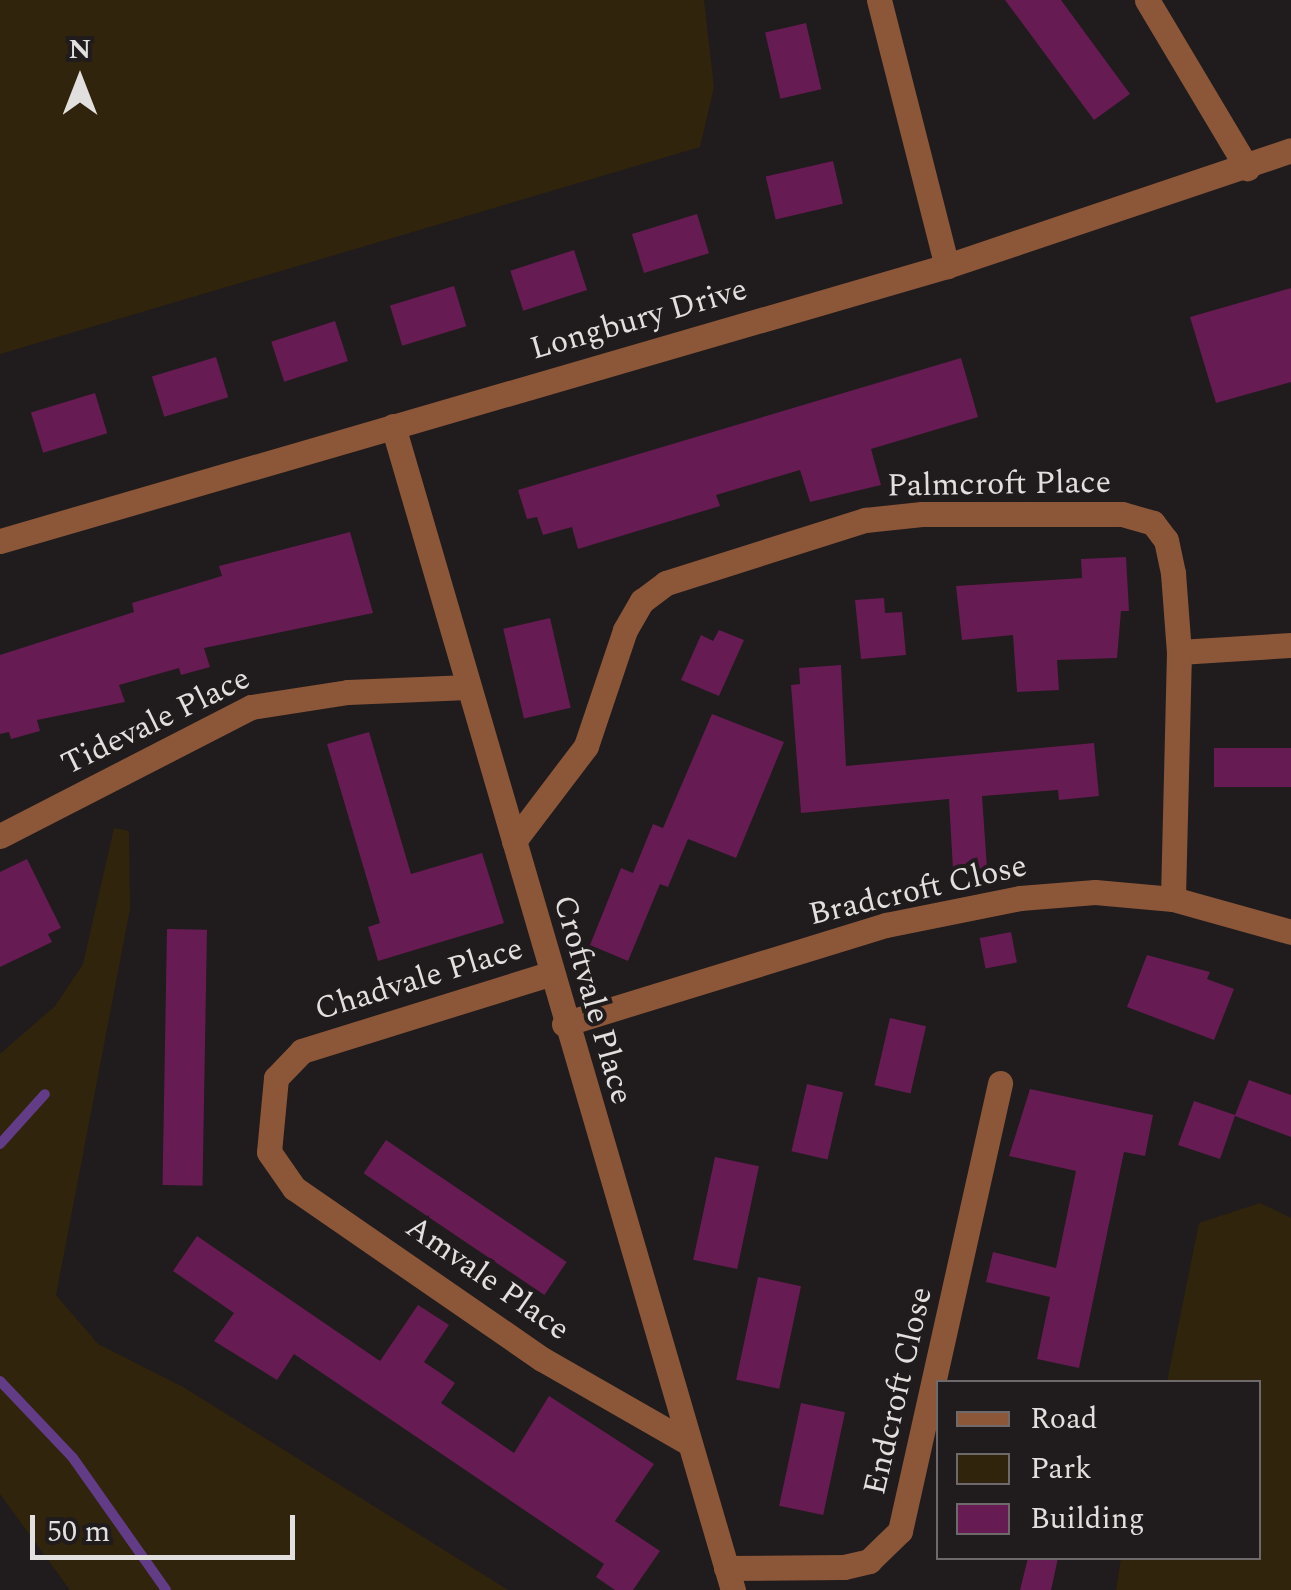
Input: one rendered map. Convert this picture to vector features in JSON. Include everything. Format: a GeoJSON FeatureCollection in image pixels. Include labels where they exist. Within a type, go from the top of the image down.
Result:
{"type":"FeatureCollection","features":[{"type":"Feature","properties":{"kind":"street"},"geometry":{"type":"LineString","coordinates":[[879,0],[947,266]]}},
{"type":"Feature","properties":{"kind":"street"},"geometry":{"type":"LineString","coordinates":[[1147,0],[1246,168]]}},
{"type":"Feature","properties":{"kind":"street","name":"Longbury Drive"},"geometry":{"type":"LineString","coordinates":[[0,541],[947,266],[1291,150]]}},
{"type":"Feature","properties":{"kind":"street","name":"Croftvale Place"},"geometry":{"type":"LineString","coordinates":[[393,426],[685,1441],[730,1579]]}},
{"type":"Feature","properties":{"kind":"street","name":"Palmcroft Place"},"geometry":{"type":"LineString","coordinates":[[514,841],[586,746],[625,630],[642,601],[695,568],[788,539],[922,514],[1122,514],[1153,523],[1166,540],[1179,652],[1173,899]]}},
{"type":"Feature","properties":{"kind":"street"},"geometry":{"type":"LineString","coordinates":[[1179,652],[1291,645]]}},
{"type":"Feature","properties":{"kind":"street","name":"Tidevale Place"},"geometry":{"type":"LineString","coordinates":[[0,836],[251,707],[348,692],[468,687]]}},
{"type":"Feature","properties":{"kind":"street","name":"Bradcroft Close"},"geometry":{"type":"LineString","coordinates":[[564,1024],[905,921],[1094,892],[1173,899],[1291,932]]}},
{"type":"Feature","properties":{"kind":"street","name":"Chadvale Place"},"geometry":{"type":"LineString","coordinates":[[269,1152],[276,1078],[302,1051],[549,974]]}},
{"type":"Feature","properties":{"kind":"street","name":"Endcroft Close"},"geometry":{"type":"LineString","coordinates":[[730,1579],[869,1561],[900,1531],[1000,1083]]}},
{"type":"Feature","properties":{"kind":"street","name":"Amvale Place"},"geometry":{"type":"LineString","coordinates":[[269,1152],[294,1188],[542,1358],[685,1441]]}},
{"type":"Feature","properties":{"kind":"green space"},"geometry":{"type":"Polygon","coordinates":[[[0,0],[704,0],[714,87],[700,147],[0,354],[0,0]]]}},
{"type":"Feature","properties":{"kind":"green space"},"geometry":{"type":"Polygon","coordinates":[[[114,828],[129,831],[130,909],[56,1295],[98,1344],[183,1387],[508,1590],[70,1590],[0,1494],[0,1054],[55,1006],[83,964],[114,828]]]}},
{"type":"Feature","properties":{"kind":"green space"},"geometry":{"type":"Polygon","coordinates":[[[1260,1203],[1291,1218],[1291,1590],[1116,1590],[1121,1560],[1261,1560],[1261,1380],[1167,1380],[1199,1223],[1260,1203]]]}},
{"type":"Feature","properties":{"kind":"building"},"geometry":{"type":"Polygon","coordinates":[[[1005,0],[1061,0],[1130,94],[1094,120],[1005,0]]]}},
{"type":"Feature","properties":{"kind":"building"},"geometry":{"type":"Polygon","coordinates":[[[806,23],[821,89],[780,99],[765,32],[806,23]]]}},
{"type":"Feature","properties":{"kind":"building"},"geometry":{"type":"Polygon","coordinates":[[[833,161],[843,204],[776,219],[766,177],[833,161]]]}},
{"type":"Feature","properties":{"kind":"building"},"geometry":{"type":"Polygon","coordinates":[[[697,214],[709,253],[644,273],[632,234],[697,214]]]}},
{"type":"Feature","properties":{"kind":"building"},"geometry":{"type":"Polygon","coordinates":[[[574,250],[587,290],[523,311],[510,271],[574,250]]]}},
{"type":"Feature","properties":{"kind":"building"},"geometry":{"type":"Polygon","coordinates":[[[454,286],[466,326],[402,346],[390,306],[454,286]]]}},
{"type":"Feature","properties":{"kind":"building"},"geometry":{"type":"Polygon","coordinates":[[[1291,288],[1291,382],[1216,403],[1190,317],[1291,288]]]}},
{"type":"Feature","properties":{"kind":"building"},"geometry":{"type":"Polygon","coordinates":[[[335,321],[348,361],[284,382],[271,342],[335,321]]]}},
{"type":"Feature","properties":{"kind":"building"},"geometry":{"type":"Polygon","coordinates":[[[216,357],[228,397],[164,417],[152,377],[216,357]]]}},
{"type":"Feature","properties":{"kind":"building"},"geometry":{"type":"Polygon","coordinates":[[[961,358],[978,417],[871,449],[881,485],[810,502],[800,470],[716,495],[720,506],[578,549],[572,527],[543,535],[537,517],[527,519],[518,490],[961,358]]]}},
{"type":"Feature","properties":{"kind":"building"},"geometry":{"type":"Polygon","coordinates":[[[95,393],[107,433],[43,453],[31,413],[95,393]]]}},
{"type":"Feature","properties":{"kind":"building"},"geometry":{"type":"Polygon","coordinates":[[[350,532],[373,613],[204,648],[210,667],[181,675],[179,668],[119,685],[125,702],[37,720],[40,731],[11,739],[9,732],[0,734],[0,655],[134,612],[132,603],[222,576],[219,566],[350,532]]]}},
{"type":"Feature","properties":{"kind":"building"},"geometry":{"type":"Polygon","coordinates":[[[1126,557],[1129,611],[1121,611],[1117,658],[1057,660],[1059,690],[1017,692],[1013,635],[962,640],[956,586],[1082,578],[1081,559],[1126,557]]]}},
{"type":"Feature","properties":{"kind":"building"},"geometry":{"type":"Polygon","coordinates":[[[884,598],[885,613],[902,612],[906,655],[861,659],[855,600],[884,598]]]}},
{"type":"Feature","properties":{"kind":"building"},"geometry":{"type":"Polygon","coordinates":[[[550,618],[571,708],[524,718],[503,629],[550,618]]]}},
{"type":"Feature","properties":{"kind":"building"},"geometry":{"type":"Polygon","coordinates":[[[719,630],[744,640],[719,696],[681,680],[701,635],[713,641],[719,630]]]}},
{"type":"Feature","properties":{"kind":"building"},"geometry":{"type":"Polygon","coordinates":[[[841,665],[846,766],[1094,743],[1099,796],[1059,800],[1058,790],[982,796],[987,868],[953,870],[949,799],[801,813],[791,685],[800,684],[799,668],[841,665]]]}},
{"type":"Feature","properties":{"kind":"building"},"geometry":{"type":"Polygon","coordinates":[[[712,714],[784,742],[736,858],[688,839],[668,887],[660,884],[628,961],[590,945],[621,868],[633,873],[653,824],[663,828],[712,714]]]}},
{"type":"Feature","properties":{"kind":"building"},"geometry":{"type":"Polygon","coordinates":[[[369,732],[411,874],[482,853],[504,923],[378,961],[368,927],[380,923],[327,744],[369,732]]]}},
{"type":"Feature","properties":{"kind":"building"},"geometry":{"type":"Polygon","coordinates":[[[1214,748],[1291,748],[1291,787],[1214,787],[1214,748]]]}},
{"type":"Feature","properties":{"kind":"building"},"geometry":{"type":"Polygon","coordinates":[[[27,859],[61,928],[48,934],[52,942],[0,967],[0,872],[27,859]]]}},
{"type":"Feature","properties":{"kind":"building"},"geometry":{"type":"Polygon","coordinates":[[[167,929],[207,930],[203,1186],[163,1185],[167,929]]]}},
{"type":"Feature","properties":{"kind":"building"},"geometry":{"type":"Polygon","coordinates":[[[1011,932],[1017,962],[986,969],[980,938],[1011,932]]]}},
{"type":"Feature","properties":{"kind":"building"},"geometry":{"type":"Polygon","coordinates":[[[1147,955],[1210,972],[1207,979],[1234,989],[1214,1040],[1127,1007],[1147,955]]]}},
{"type":"Feature","properties":{"kind":"building"},"geometry":{"type":"Polygon","coordinates":[[[890,1018],[926,1026],[911,1094],[874,1085],[890,1018]]]}},
{"type":"Feature","properties":{"kind":"building"},"geometry":{"type":"Polygon","coordinates":[[[1249,1080],[1291,1095],[1291,1137],[1235,1116],[1220,1159],[1178,1145],[1194,1101],[1235,1115],[1249,1080]]]}},
{"type":"Feature","properties":{"kind":"building"},"geometry":{"type":"Polygon","coordinates":[[[807,1084],[843,1092],[828,1160],[791,1151],[807,1084]]]}},
{"type":"Feature","properties":{"kind":"building"},"geometry":{"type":"Polygon","coordinates":[[[1030,1089],[1153,1115],[1145,1156],[1124,1152],[1079,1368],[1037,1359],[1050,1297],[986,1282],[993,1252],[1056,1268],[1076,1171],[1009,1156],[1030,1089]]]}},
{"type":"Feature","properties":{"kind":"building"},"geometry":{"type":"Polygon","coordinates":[[[386,1140],[567,1262],[544,1295],[364,1173],[386,1140]]]}},
{"type":"Feature","properties":{"kind":"building"},"geometry":{"type":"Polygon","coordinates":[[[715,1157],[759,1166],[737,1269],[693,1260],[715,1157]]]}},
{"type":"Feature","properties":{"kind":"building"},"geometry":{"type":"Polygon","coordinates":[[[197,1236],[380,1361],[418,1305],[449,1325],[424,1362],[455,1383],[441,1403],[514,1453],[549,1396],[654,1464],[615,1521],[660,1551],[633,1590],[615,1590],[596,1577],[604,1564],[294,1354],[277,1380],[214,1341],[234,1313],[173,1271],[197,1236]]]}},
{"type":"Feature","properties":{"kind":"building"},"geometry":{"type":"Polygon","coordinates":[[[758,1277],[801,1286],[779,1389],[736,1380],[758,1277]]]}},
{"type":"Feature","properties":{"kind":"building"},"geometry":{"type":"Polygon","coordinates":[[[801,1403],[845,1412],[823,1515],[779,1506],[801,1403]]]}},
{"type":"Feature","properties":{"kind":"building"},"geometry":{"type":"Polygon","coordinates":[[[1028,1560],[1058,1560],[1051,1590],[1020,1590],[1028,1560]]]}},
{"type":"Feature","properties":{"kind":"waterway"},"geometry":{"type":"LineString","coordinates":[[0,1144],[45,1094]]}},
{"type":"Feature","properties":{"kind":"waterway"},"geometry":{"type":"LineString","coordinates":[[0,1381],[73,1458],[166,1590]]}}]}
